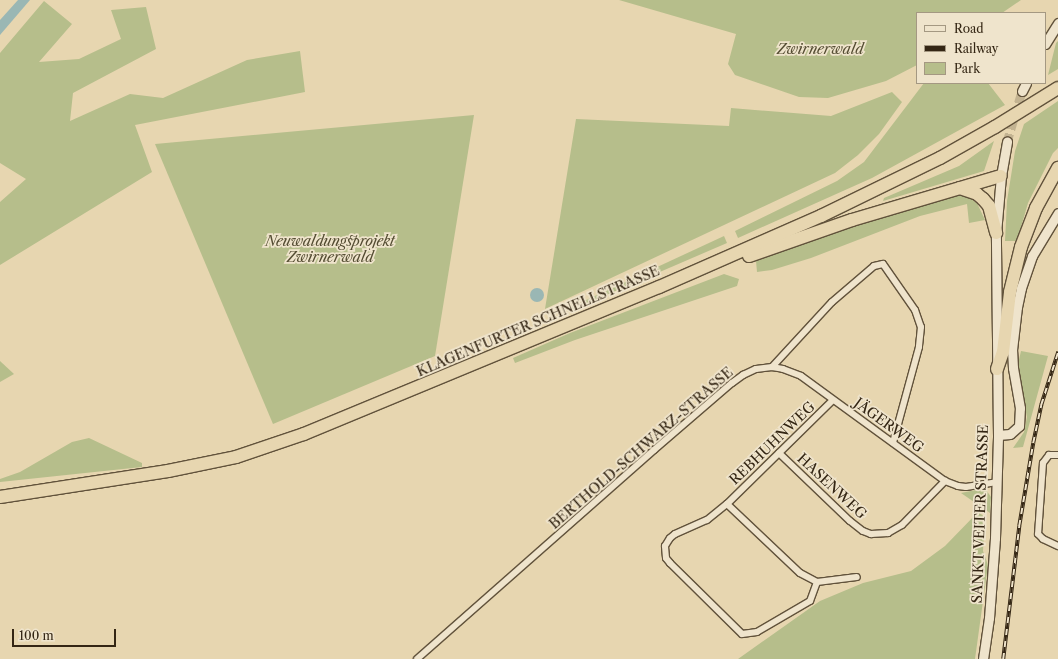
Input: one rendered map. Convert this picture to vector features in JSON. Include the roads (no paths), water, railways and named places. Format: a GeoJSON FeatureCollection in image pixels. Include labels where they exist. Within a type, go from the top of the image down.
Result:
{"type":"FeatureCollection","features":[{"type":"Feature","properties":{"kind":"highway","name":"KLAGENFURTER SCHNELLSTRASSE"},"geometry":{"type":"LineString","coordinates":[[0,497],[168,471],[236,457],[304,434],[730,256],[821,216],[940,158],[995,127],[1058,88]]}},
{"type":"Feature","properties":{"kind":"highway"},"geometry":{"type":"LineString","coordinates":[[997,369],[1003,352],[1010,292],[1021,247],[1036,208],[1058,168]]}},
{"type":"Feature","properties":{"kind":"highway"},"geometry":{"type":"LineString","coordinates":[[730,256],[749,256],[852,220],[1001,176]]}},
{"type":"Feature","properties":{"kind":"highway"},"geometry":{"type":"LineString","coordinates":[[960,188],[977,194],[989,206],[996,233]]}},
{"type":"Feature","properties":{"kind":"main road"},"geometry":{"type":"LineString","coordinates":[[1046,42],[1058,23]]}},
{"type":"Feature","properties":{"kind":"main road","name":"SANKT VEITER STRASSE"},"geometry":{"type":"LineString","coordinates":[[984,659],[993,582],[997,482],[996,233],[1001,176],[1006,142]]}},
{"type":"Feature","properties":{"kind":"main road"},"geometry":{"type":"LineString","coordinates":[[998,435],[1010,434],[1019,426],[1020,408],[1013,368],[1012,350],[1016,307],[1020,288],[1032,256],[1058,213]]}},
{"type":"Feature","properties":{"kind":"street"},"geometry":{"type":"LineString","coordinates":[[772,367],[832,302],[874,266],[883,264],[915,310],[920,327],[919,347],[893,443]]}},
{"type":"Feature","properties":{"kind":"street","name":"JÄGERWEG"},"geometry":{"type":"LineString","coordinates":[[772,367],[784,369],[801,376],[945,481],[958,486],[997,482]]}},
{"type":"Feature","properties":{"kind":"street","name":"BERTHOLD-SCHWARZ-STRASSE"},"geometry":{"type":"LineString","coordinates":[[417,659],[616,482],[732,383],[750,371],[772,367]]}},
{"type":"Feature","properties":{"kind":"street","name":"REBHUHNWEG"},"geometry":{"type":"LineString","coordinates":[[727,504],[794,568],[817,582],[810,601],[757,632],[747,635],[737,631],[670,563],[665,551],[667,542],[675,534],[707,520],[727,504],[834,400]]}},
{"type":"Feature","properties":{"kind":"street","name":"HASENWEG"},"geometry":{"type":"LineString","coordinates":[[779,453],[850,521],[863,531],[871,534],[888,533],[902,525],[945,481]]}},
{"type":"Feature","properties":{"kind":"street"},"geometry":{"type":"LineString","coordinates":[[1058,455],[1049,455],[1043,463],[1038,534],[1043,539],[1058,546]]}},
{"type":"Feature","properties":{"kind":"street"},"geometry":{"type":"LineString","coordinates":[[817,582],[857,577]]}},
{"type":"Feature","properties":{"kind":"water"},"geometry":{"type":"Polygon","coordinates":[[[18,0],[30,0],[0,35],[0,20],[18,0]]]}},
{"type":"Feature","properties":{"kind":"water"},"geometry":{"type":"Polygon","coordinates":[[[537,288],[542,290],[544,295],[542,300],[537,302],[532,300],[530,295],[532,290],[537,288]]]}},
{"type":"Feature","properties":{"kind":"tunnel"},"geometry":{"type":"LineString","coordinates":[[1007,142],[1022,91]]}},
{"type":"Feature","properties":{"kind":"railway"},"geometry":{"type":"LineString","coordinates":[[1003,659],[1019,526],[1033,443],[1041,405],[1058,352]]}},
{"type":"Feature","properties":{"kind":"park label","name":"Zwirnerwald"},"geometry":{"type":"Point","coordinates":[820,49]}},
{"type":"Feature","properties":{"kind":"park label","name":"Neuwaldungsprojekt Zwirnerwald"},"geometry":{"type":"Point","coordinates":[330,250]}}]}
